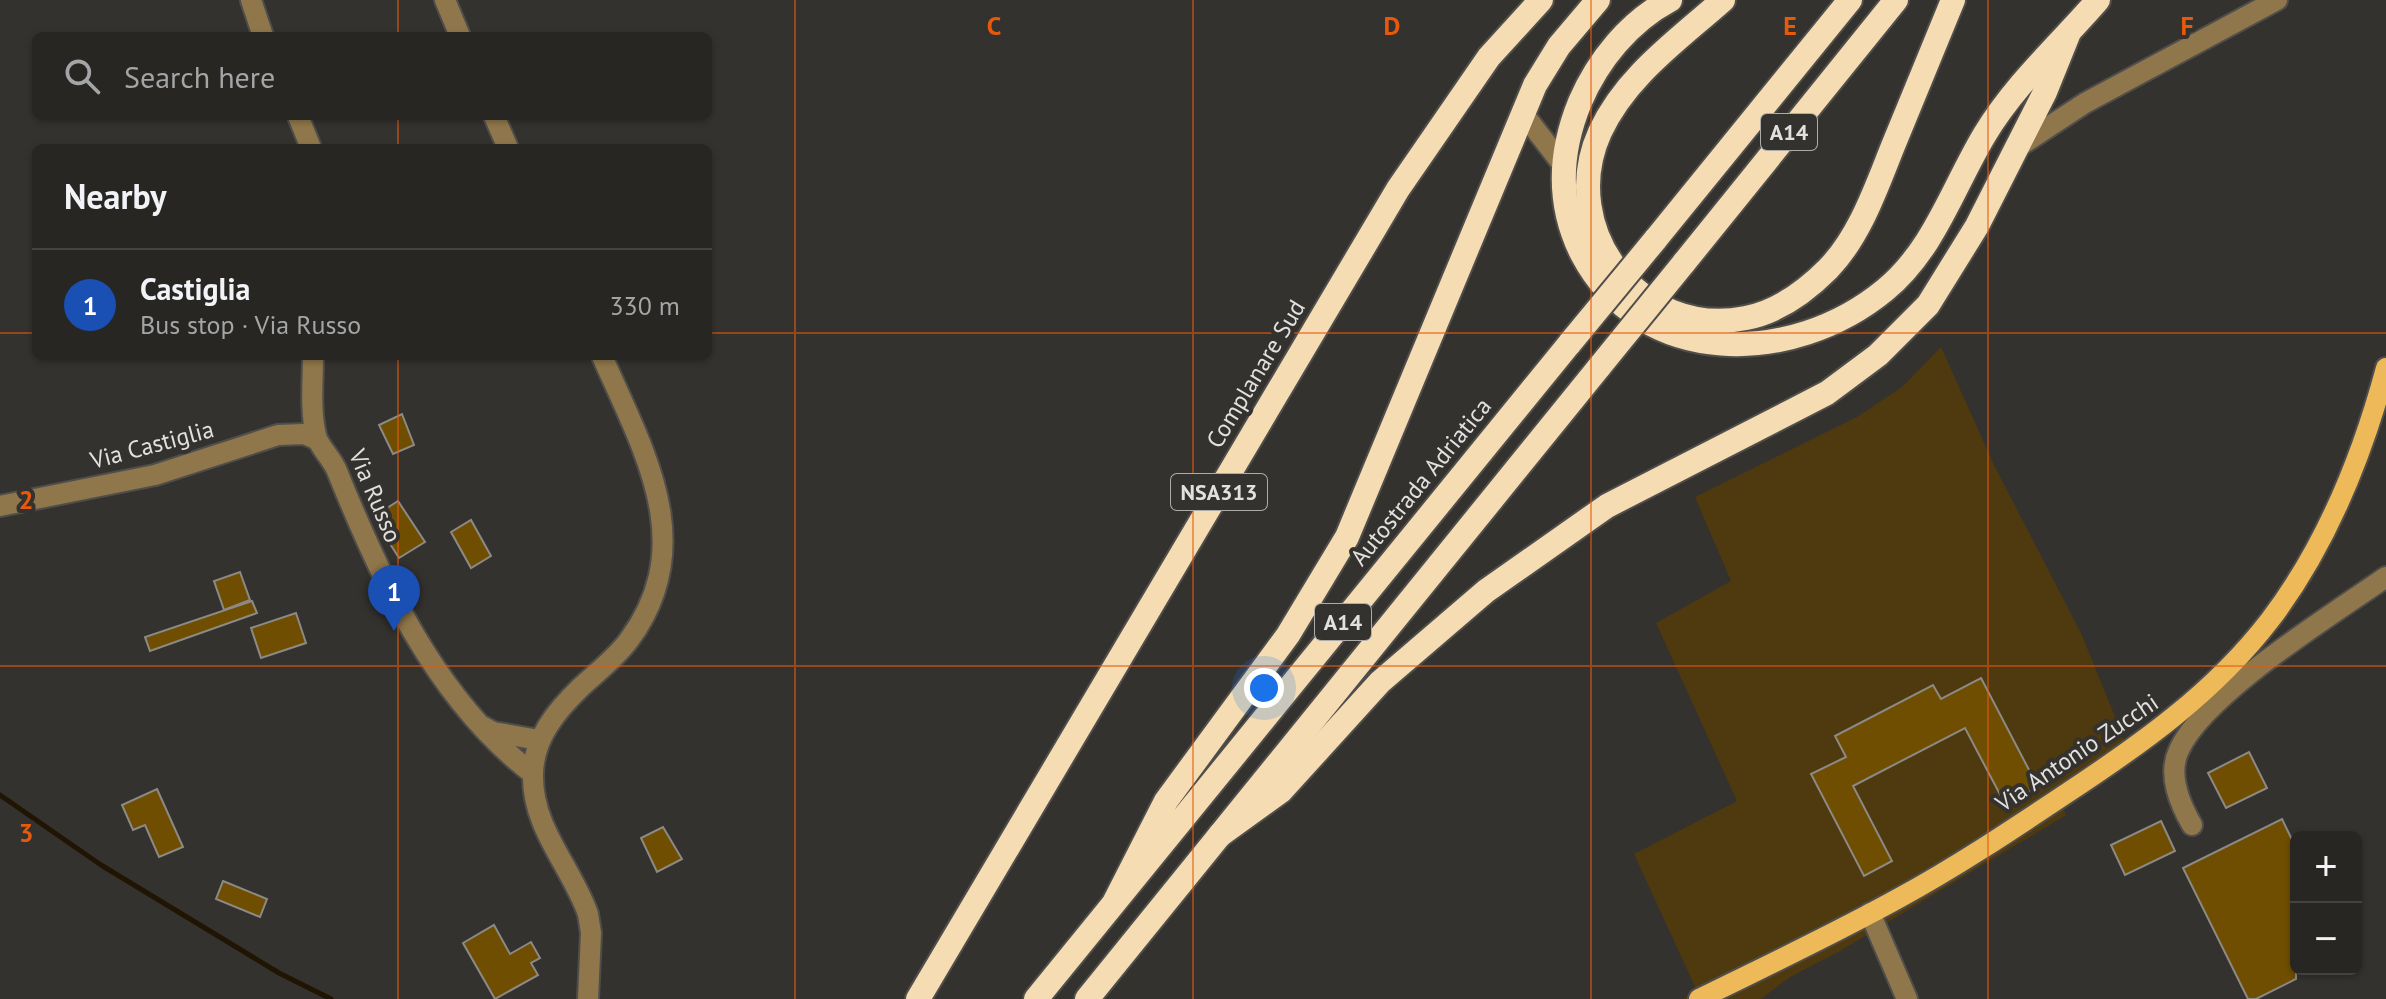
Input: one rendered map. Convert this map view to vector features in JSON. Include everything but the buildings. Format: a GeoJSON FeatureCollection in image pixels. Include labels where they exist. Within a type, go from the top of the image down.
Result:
{"type":"FeatureCollection","features":[{"type":"Feature","properties":{"kind":"highway","name":"Complanare Sud"},"geometry":{"type":"LineString","coordinates":[[918,999],[1398,189],[1489,57],[1541,0]]}},
{"type":"Feature","properties":{"kind":"highway"},"geometry":{"type":"LineString","coordinates":[[1115,901],[1166,801],[1288,635],[1347,537],[1522,112],[1559,46],[1598,0]]}},
{"type":"Feature","properties":{"kind":"highway"},"geometry":{"type":"LineString","coordinates":[[1670,0],[1624,35],[1593,76],[1570,126],[1563,165],[1565,201],[1576,241],[1595,276],[1629,312],[1659,329],[1697,340],[1749,343],[1792,337],[1846,316],[1884,291],[1905,272],[1920,253],[1984,135],[2007,102],[2098,0]]}},
{"type":"Feature","properties":{"kind":"highway"},"geometry":{"type":"LineString","coordinates":[[1723,0],[1655,59],[1622,94],[1592,154],[1588,202],[1600,246],[1625,282],[1639,295],[1678,314],[1721,321],[1747,318],[1793,299],[1830,267],[1845,248],[1871,198],[1953,0]]}},
{"type":"Feature","properties":{"kind":"highway","name":"Autostrada Adriatica"},"geometry":{"type":"LineString","coordinates":[[1036,999],[1850,0]]}},
{"type":"Feature","properties":{"kind":"highway","name":"A14"},"geometry":{"type":"LineString","coordinates":[[1087,999],[1896,0]]}},
{"type":"Feature","properties":{"kind":"highway"},"geometry":{"type":"LineString","coordinates":[[1220,835],[1281,791],[1380,682],[1486,591],[1607,506],[1827,393],[1878,355],[1928,305],[1977,226],[2068,35]]}},
{"type":"Feature","properties":{"kind":"main road","name":"Via Antonio Zucchi"},"geometry":{"type":"LineString","coordinates":[[1699,999],[1870,913],[1964,861],[2141,744],[2176,717],[2240,655],[2289,594],[2326,529],[2361,453],[2385,376]]}},
{"type":"Feature","properties":{"kind":"street"},"geometry":{"type":"LineString","coordinates":[[251,0],[262,32]]}},
{"type":"Feature","properties":{"kind":"street"},"geometry":{"type":"LineString","coordinates":[[445,0],[458,32]]}},
{"type":"Feature","properties":{"kind":"street"},"geometry":{"type":"LineString","coordinates":[[2015,149],[2085,103],[2277,0]]}},
{"type":"Feature","properties":{"kind":"street"},"geometry":{"type":"LineString","coordinates":[[1522,112],[1563,165]]}},
{"type":"Feature","properties":{"kind":"street"},"geometry":{"type":"LineString","coordinates":[[300,120],[309,144]]}},
{"type":"Feature","properties":{"kind":"street"},"geometry":{"type":"LineString","coordinates":[[496,120],[506,144]]}},
{"type":"Feature","properties":{"kind":"street","name":"Via Russo"},"geometry":{"type":"LineString","coordinates":[[313,360],[316,439],[333,461],[367,544],[394,598],[482,725],[502,749],[532,773]]}},
{"type":"Feature","properties":{"kind":"street"},"geometry":{"type":"LineString","coordinates":[[588,999],[588,914],[581,893],[541,823],[532,773],[539,740],[571,696],[627,643],[642,621],[661,566],[665,536],[661,503],[642,447],[604,360]]}},
{"type":"Feature","properties":{"kind":"street","name":"Via Castiglia"},"geometry":{"type":"LineString","coordinates":[[0,506],[155,475],[278,435],[304,434],[316,439]]}},
{"type":"Feature","properties":{"kind":"street","name":"Via Antonio Zucchi"},"geometry":{"type":"LineString","coordinates":[[2192,825],[2176,796],[2178,751],[2201,718],[2262,665],[2386,577]]}},
{"type":"Feature","properties":{"kind":"street"},"geometry":{"type":"LineString","coordinates":[[482,725],[493,732],[539,740]]}},
{"type":"Feature","properties":{"kind":"street"},"geometry":{"type":"LineString","coordinates":[[1870,913],[1907,999]]}},
{"type":"Feature","properties":{"kind":"shaded area"},"geometry":{"type":"Polygon","coordinates":[[[1941,347],[1995,467],[2081,633],[2127,746],[2057,796],[2066,815],[1840,951],[1790,977],[1761,999],[1683,999],[1697,991],[1634,854],[1737,801],[1656,623],[1731,581],[1695,497],[1857,417],[1902,387],[1941,347]]]}},
{"type":"Feature","properties":{"kind":"waterway"},"geometry":{"type":"LineString","coordinates":[[0,795],[101,865],[279,973],[331,999]]}},
{"type":"Feature","properties":{"kind":"place","name":"Castiglia"},"geometry":{"type":"Point","coordinates":[394,631]}}]}
